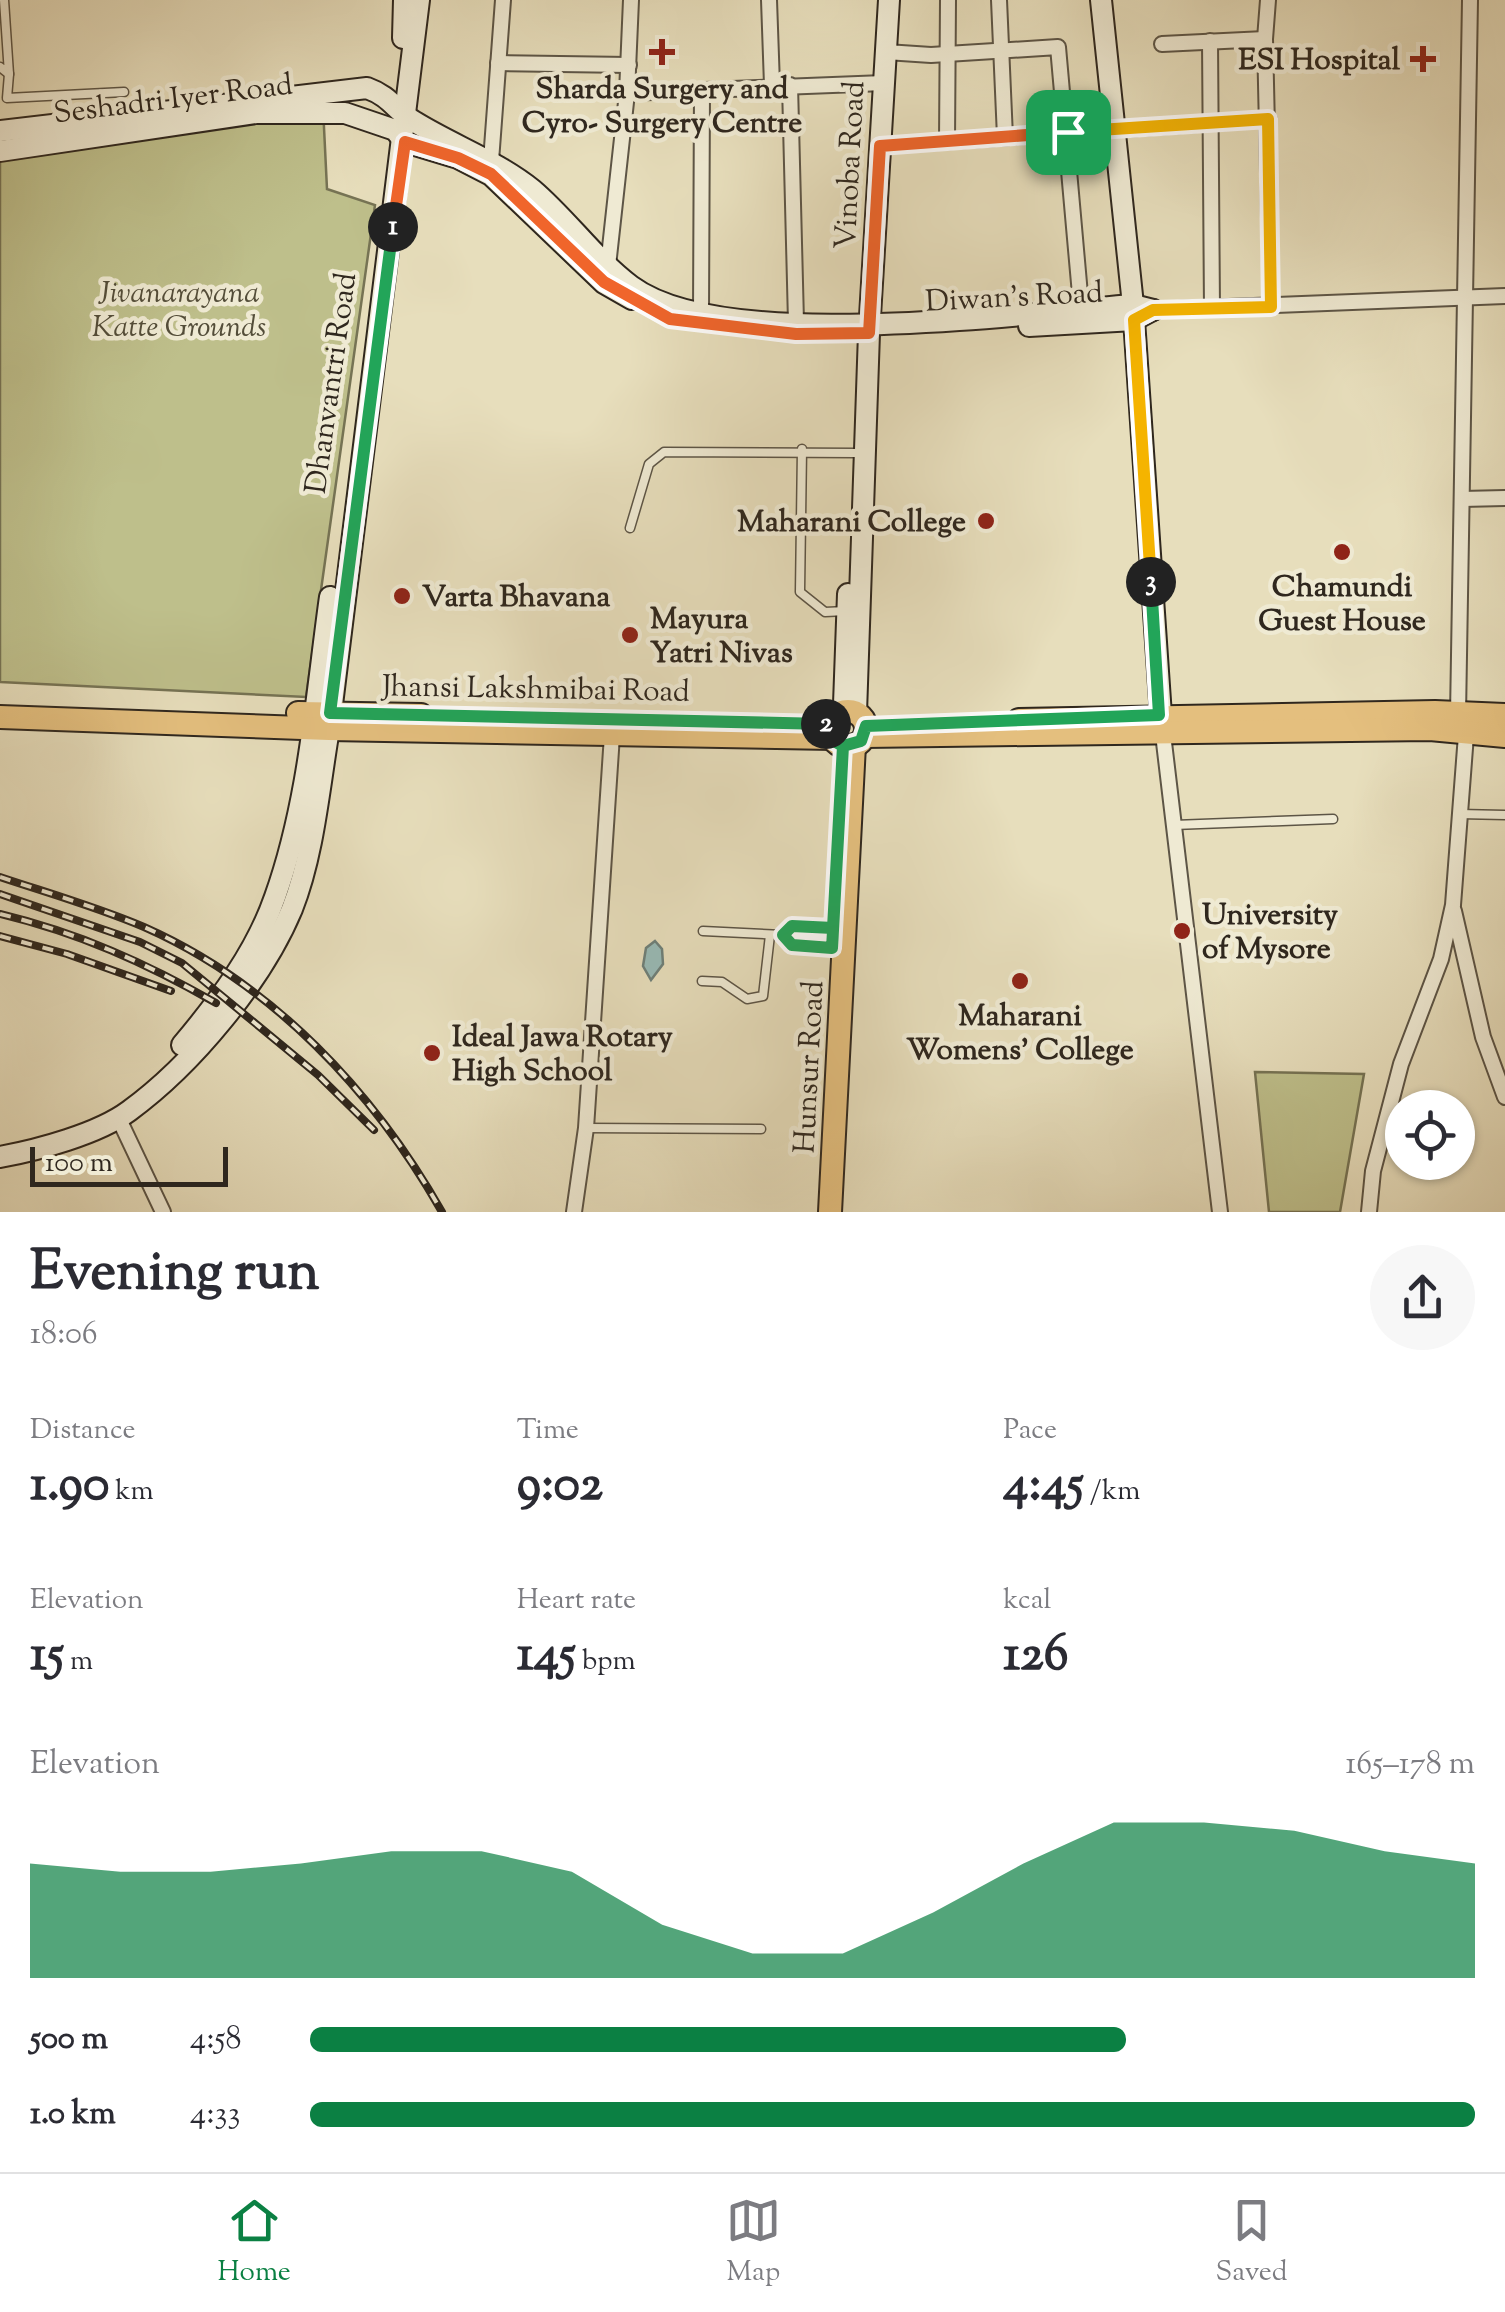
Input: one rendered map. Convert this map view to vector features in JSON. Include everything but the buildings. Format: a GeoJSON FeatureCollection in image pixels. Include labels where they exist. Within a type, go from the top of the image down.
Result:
{"type":"FeatureCollection","features":[{"type":"Feature","properties":{"kind":"main road","name":"Jhansi Lakshmibai Road"},"geometry":{"type":"LineString","coordinates":[[0,705],[612,735],[1161,724],[1430,729],[1505,715]]}},
{"type":"Feature","properties":{"kind":"main road","name":"Jhansi Lakshmibai Road"},"geometry":{"type":"LineString","coordinates":[[0,717],[849,730]]}},
{"type":"Feature","properties":{"kind":"main road","name":"Jhansi Lakshmibai Road"},"geometry":{"type":"LineString","coordinates":[[1462,724],[1505,736]]}},
{"type":"Feature","properties":{"kind":"main road"},"geometry":{"type":"LineString","coordinates":[[818,1212],[849,730]]}},
{"type":"Feature","properties":{"kind":"main road","name":"Hunsur Road"},"geometry":{"type":"LineString","coordinates":[[830,1212],[849,730]]}},
{"type":"Feature","properties":{"kind":"street","name":"Dhanvantri Road"},"geometry":{"type":"LineString","coordinates":[[401,124],[404,0]]}},
{"type":"Feature","properties":{"kind":"street","name":"Dhanvantri Road"},"geometry":{"type":"LineString","coordinates":[[321,721],[419,0]]}},
{"type":"Feature","properties":{"kind":"street"},"geometry":{"type":"LineString","coordinates":[[491,161],[502,0]]}},
{"type":"Feature","properties":{"kind":"street"},"geometry":{"type":"LineString","coordinates":[[608,266],[628,93],[631,0]]}},
{"type":"Feature","properties":{"kind":"street"},"geometry":{"type":"LineString","coordinates":[[769,0],[772,85]]}},
{"type":"Feature","properties":{"kind":"street","name":"Vinoba Road"},"geometry":{"type":"LineString","coordinates":[[849,730],[889,0]]}},
{"type":"Feature","properties":{"kind":"street"},"geometry":{"type":"LineString","coordinates":[[947,141],[948,0]]}},
{"type":"Feature","properties":{"kind":"street"},"geometry":{"type":"LineString","coordinates":[[999,0],[1004,137]]}},
{"type":"Feature","properties":{"kind":"street"},"geometry":{"type":"LineString","coordinates":[[1100,0],[1140,312],[1161,724],[1220,1212]]}},
{"type":"Feature","properties":{"kind":"street"},"geometry":{"type":"LineString","coordinates":[[1268,0],[1265,39],[1271,307]]}},
{"type":"Feature","properties":{"kind":"street"},"geometry":{"type":"LineString","coordinates":[[1369,1212],[1373,1172],[1400,1064],[1442,959],[1453,905],[1462,724],[1470,0]]}},
{"type":"Feature","properties":{"kind":"street"},"geometry":{"type":"LineString","coordinates":[[1162,44],[1265,39]]}},
{"type":"Feature","properties":{"kind":"street"},"geometry":{"type":"LineString","coordinates":[[1210,40],[1212,309]]}},
{"type":"Feature","properties":{"kind":"street"},"geometry":{"type":"LineString","coordinates":[[886,52],[948,54],[1058,47],[1082,316]]}},
{"type":"Feature","properties":{"kind":"street"},"geometry":{"type":"LineString","coordinates":[[498,63],[628,65]]}},
{"type":"Feature","properties":{"kind":"street"},"geometry":{"type":"LineString","coordinates":[[628,93],[884,83]]}},
{"type":"Feature","properties":{"kind":"street"},"geometry":{"type":"LineString","coordinates":[[790,85],[796,322]]}},
{"type":"Feature","properties":{"kind":"street"},"geometry":{"type":"LineString","coordinates":[[0,132],[367,88],[401,124],[491,161],[556,210],[608,266],[646,294],[701,315],[869,329]]}},
{"type":"Feature","properties":{"kind":"street"},"geometry":{"type":"LineString","coordinates":[[701,315],[702,90]]}},
{"type":"Feature","properties":{"kind":"street","name":"Seshadri Iyer Road"},"geometry":{"type":"LineString","coordinates":[[0,151],[294,110],[345,113],[401,124]]}},
{"type":"Feature","properties":{"kind":"street"},"geometry":{"type":"LineString","coordinates":[[880,146],[1268,119]]}},
{"type":"Feature","properties":{"kind":"street","name":"Diwan's Road"},"geometry":{"type":"LineString","coordinates":[[401,124],[491,174],[604,282],[670,319],[796,334],[1140,312]]}},
{"type":"Feature","properties":{"kind":"street"},"geometry":{"type":"LineString","coordinates":[[1140,312],[1505,296]]}},
{"type":"Feature","properties":{"kind":"street","name":"Vinoba Road"},"geometry":{"type":"LineString","coordinates":[[849,730],[846,611],[864,340],[869,329]]}},
{"type":"Feature","properties":{"kind":"street"},"geometry":{"type":"LineString","coordinates":[[1462,498],[1505,498]]}},
{"type":"Feature","properties":{"kind":"street"},"geometry":{"type":"LineString","coordinates":[[0,1157],[38,1150],[128,1112],[219,1024],[292,909],[304,866],[321,721]]}},
{"type":"Feature","properties":{"kind":"street"},"geometry":{"type":"LineString","coordinates":[[0,1144],[36,1138],[121,1102],[180,1048],[208,1013],[250,952],[274,900],[294,837],[321,721]]}},
{"type":"Feature","properties":{"kind":"street"},"geometry":{"type":"LineString","coordinates":[[574,1212],[586,1128],[612,735]]}},
{"type":"Feature","properties":{"kind":"street"},"geometry":{"type":"LineString","coordinates":[[1453,905],[1483,1037],[1505,1097]]}},
{"type":"Feature","properties":{"kind":"street"},"geometry":{"type":"LineString","coordinates":[[118,1117],[163,1212]]}},
{"type":"Feature","properties":{"kind":"lane"},"geometry":{"type":"LineString","coordinates":[[4,0],[8,98],[124,92]]}},
{"type":"Feature","properties":{"kind":"lane"},"geometry":{"type":"LineString","coordinates":[[0,67],[9,74]]}},
{"type":"Feature","properties":{"kind":"lane"},"geometry":{"type":"LineString","coordinates":[[802,449],[800,592],[826,612],[846,611]]}},
{"type":"Feature","properties":{"kind":"lane"},"geometry":{"type":"LineString","coordinates":[[630,528],[649,464],[664,452],[857,452]]}},
{"type":"Feature","properties":{"kind":"lane"},"geometry":{"type":"LineString","coordinates":[[1459,814],[1505,815]]}},
{"type":"Feature","properties":{"kind":"lane"},"geometry":{"type":"LineString","coordinates":[[1174,825],[1334,819]]}},
{"type":"Feature","properties":{"kind":"lane"},"geometry":{"type":"LineString","coordinates":[[703,931],[783,935],[792,926],[833,938]]}},
{"type":"Feature","properties":{"kind":"lane"},"geometry":{"type":"LineString","coordinates":[[702,981],[722,982],[748,999],[763,996],[770,935]]}},
{"type":"Feature","properties":{"kind":"lane"},"geometry":{"type":"LineString","coordinates":[[783,935],[792,945],[833,938]]}},
{"type":"Feature","properties":{"kind":"lane"},"geometry":{"type":"LineString","coordinates":[[586,1128],[761,1129]]}},
{"type":"Feature","properties":{"kind":"green space","name":"Jivanarayana Katte Grounds"},"geometry":{"type":"Polygon","coordinates":[[[323,107],[327,189],[375,205],[306,697],[0,682],[0,151],[323,107]]]}},
{"type":"Feature","properties":{"kind":"green space"},"geometry":{"type":"Polygon","coordinates":[[[1255,1072],[1364,1074],[1340,1212],[1269,1212],[1255,1072]]]}},
{"type":"Feature","properties":{"kind":"water"},"geometry":{"type":"Polygon","coordinates":[[[655,941],[662,949],[663,964],[651,980],[643,966],[646,948],[655,941]]]}},
{"type":"Feature","properties":{"kind":"railway"},"geometry":{"type":"LineString","coordinates":[[0,877],[144,927],[235,979],[277,1011],[352,1084],[385,1125],[442,1212]]}},
{"type":"Feature","properties":{"kind":"railway"},"geometry":{"type":"LineString","coordinates":[[0,894],[140,942],[182,963],[318,1075],[374,1130]]}},
{"type":"Feature","properties":{"kind":"railway"},"geometry":{"type":"LineString","coordinates":[[0,914],[111,951],[216,1003]]}},
{"type":"Feature","properties":{"kind":"railway"},"geometry":{"type":"LineString","coordinates":[[0,936],[67,954],[171,991]]}},
{"type":"Feature","properties":{"kind":"place","name":"Sharda Surgery and Cyro- Surgery Centre"},"geometry":{"type":"Point","coordinates":[662,52]}},
{"type":"Feature","properties":{"kind":"place","name":"ESI Hospital"},"geometry":{"type":"Point","coordinates":[1423,59]}},
{"type":"Feature","properties":{"kind":"place","name":"Maharani College"},"geometry":{"type":"Point","coordinates":[986,521]}},
{"type":"Feature","properties":{"kind":"place","name":"Chamundi Guest House"},"geometry":{"type":"Point","coordinates":[1342,552]}},
{"type":"Feature","properties":{"kind":"place","name":"Varta Bhavana"},"geometry":{"type":"Point","coordinates":[402,596]}},
{"type":"Feature","properties":{"kind":"place","name":"Mayura Yatri Nivas"},"geometry":{"type":"Point","coordinates":[630,635]}},
{"type":"Feature","properties":{"kind":"place","name":"University of Mysore"},"geometry":{"type":"Point","coordinates":[1182,931]}},
{"type":"Feature","properties":{"kind":"place","name":"Maharani Womens' College"},"geometry":{"type":"Point","coordinates":[1020,981]}},
{"type":"Feature","properties":{"kind":"place","name":"Ideal Jawa Rotary High School"},"geometry":{"type":"Point","coordinates":[432,1053]}},
{"type":"Feature","properties":{"kind":"route"},"geometry":{"type":"LineString","coordinates":[[1068,132],[880,146],[869,333],[857,336],[796,334],[670,319],[604,282],[491,174],[458,158],[405,142],[330,713],[830,724],[831,736],[843,746],[833,928],[792,926],[783,935],[792,945],[832,948],[843,746],[857,745],[866,726],[1159,715],[1134,320],[1153,310],[1271,307],[1268,119],[1068,132]]}}]}
